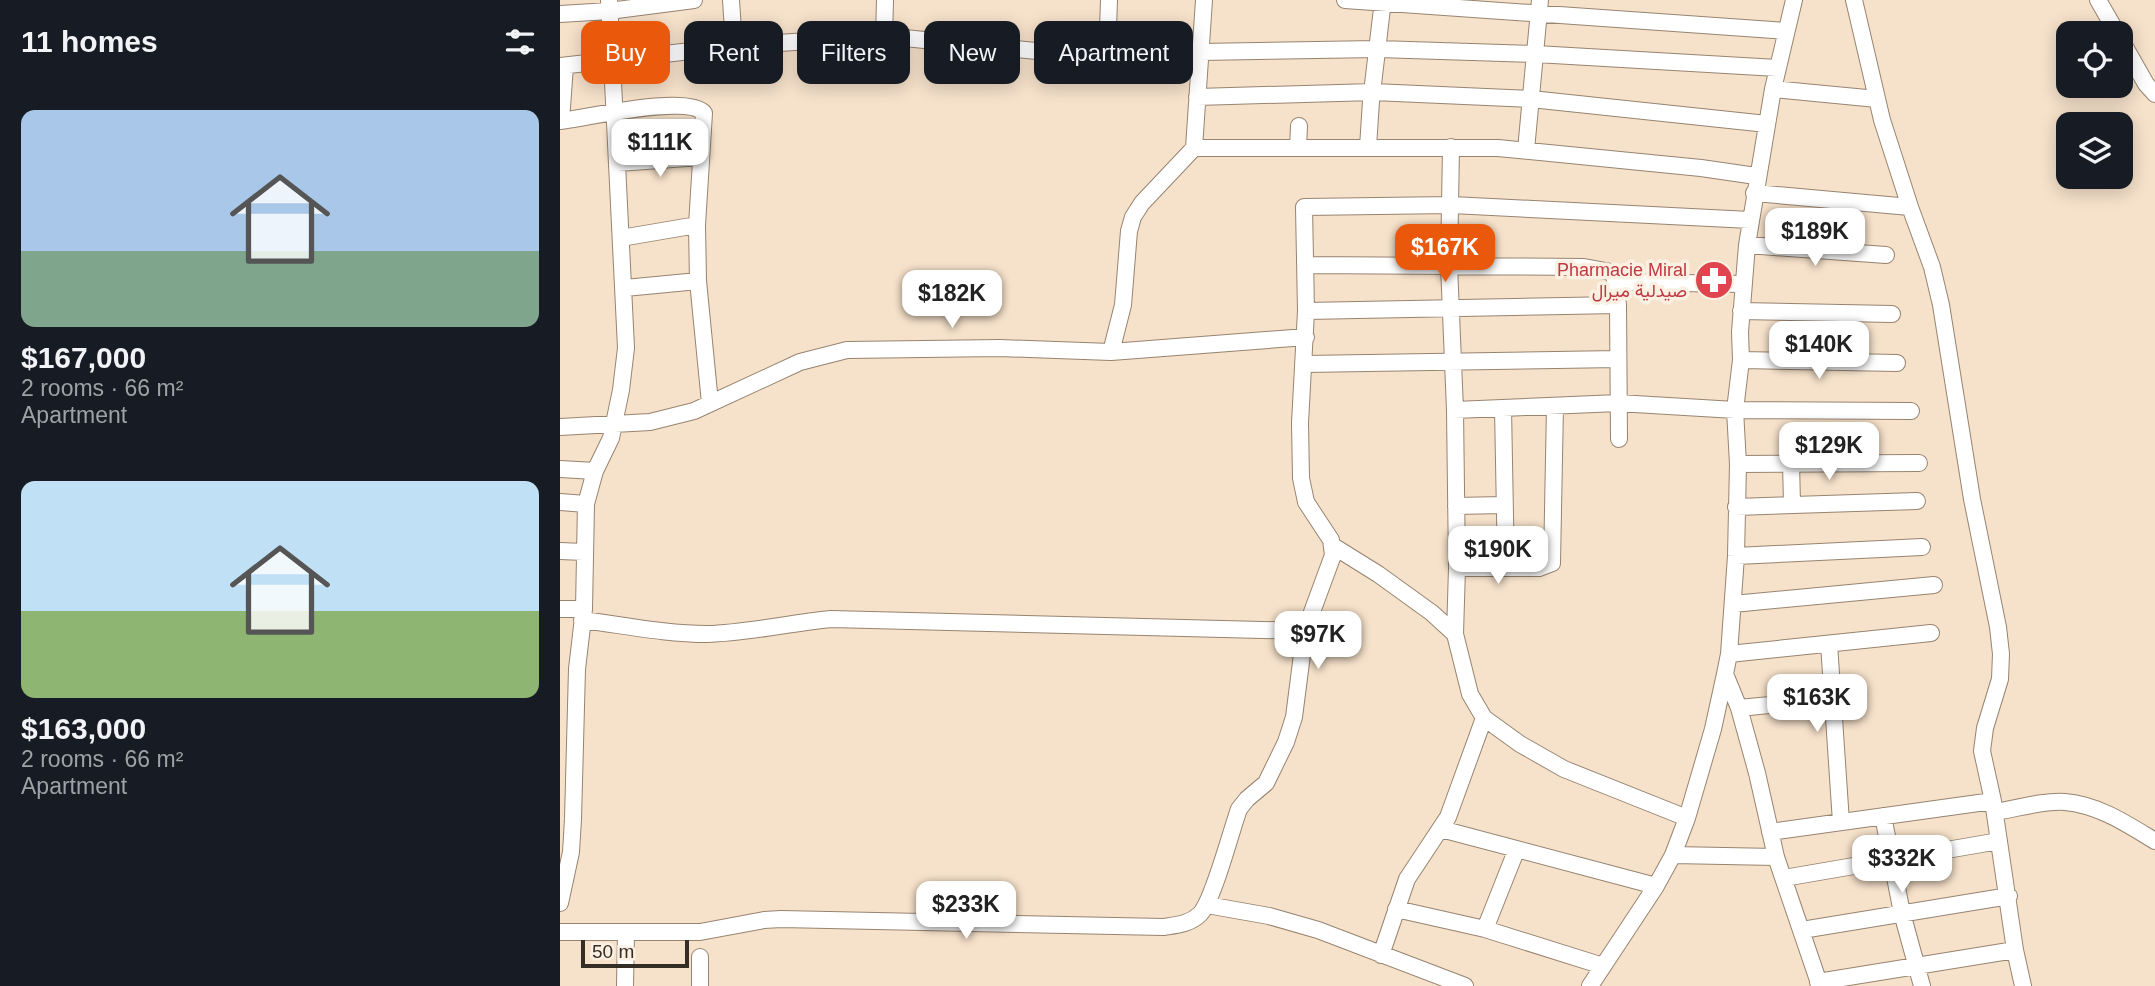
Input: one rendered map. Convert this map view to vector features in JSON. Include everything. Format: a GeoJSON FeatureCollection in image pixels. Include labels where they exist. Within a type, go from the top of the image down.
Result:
{"type":"FeatureCollection","features":[{"type":"Feature","properties":{"kind":"street"},"geometry":{"type":"LineString","coordinates":[[560,14],[609,6],[694,0]]}},
{"type":"Feature","properties":{"kind":"street"},"geometry":{"type":"LineString","coordinates":[[731,0],[732,21]]}},
{"type":"Feature","properties":{"kind":"street"},"geometry":{"type":"LineString","coordinates":[[884,21],[885,0]]}},
{"type":"Feature","properties":{"kind":"street"},"geometry":{"type":"LineString","coordinates":[[1109,21],[1110,0]]}},
{"type":"Feature","properties":{"kind":"street"},"geometry":{"type":"LineString","coordinates":[[1111,352],[1123,305],[1128,240],[1133,217],[1142,203],[1194,148],[1204,0]]}},
{"type":"Feature","properties":{"kind":"street"},"geometry":{"type":"LineString","coordinates":[[1345,0],[1539,7],[1786,32]]}},
{"type":"Feature","properties":{"kind":"street"},"geometry":{"type":"LineString","coordinates":[[1597,984],[1603,966],[1656,886],[1673,855],[1687,818],[1713,729],[1725,674],[1733,604],[1738,464],[1735,410],[1741,360],[1741,311],[1746,245],[1777,68],[1794,0]]}},
{"type":"Feature","properties":{"kind":"street"},"geometry":{"type":"LineString","coordinates":[[1854,0],[1877,99],[1910,208],[1932,267],[1941,306],[1972,499],[1998,627],[2000,679],[1985,727],[1982,751],[1994,806],[2015,950],[2023,986]]}},
{"type":"Feature","properties":{"kind":"street"},"geometry":{"type":"LineString","coordinates":[[2098,0],[2110,21]]}},
{"type":"Feature","properties":{"kind":"street"},"geometry":{"type":"LineString","coordinates":[[1368,148],[1383,1]]}},
{"type":"Feature","properties":{"kind":"street"},"geometry":{"type":"LineString","coordinates":[[1526,149],[1539,7]]}},
{"type":"Feature","properties":{"kind":"street"},"geometry":{"type":"LineString","coordinates":[[910,39],[1034,51]]}},
{"type":"Feature","properties":{"kind":"street"},"geometry":{"type":"LineString","coordinates":[[1193,52],[1378,49],[1536,54],[1777,68]]}},
{"type":"Feature","properties":{"kind":"street"},"geometry":{"type":"LineString","coordinates":[[2133,61],[2155,94]]}},
{"type":"Feature","properties":{"kind":"street"},"geometry":{"type":"LineString","coordinates":[[581,64],[562,66],[561,121],[661,106],[697,107],[704,113],[697,225],[698,281],[710,403]]}},
{"type":"Feature","properties":{"kind":"street"},"geometry":{"type":"LineString","coordinates":[[560,903],[571,852],[567,819],[568,733],[583,615],[586,504],[595,471],[607,449],[614,424],[626,348],[614,84]]}},
{"type":"Feature","properties":{"kind":"street"},"geometry":{"type":"LineString","coordinates":[[1773,89],[1877,99]]}},
{"type":"Feature","properties":{"kind":"street"},"geometry":{"type":"LineString","coordinates":[[1197,97],[1373,92],[1531,99],[1767,124]]}},
{"type":"Feature","properties":{"kind":"street"},"geometry":{"type":"LineString","coordinates":[[1298,148],[1299,126]]}},
{"type":"Feature","properties":{"kind":"street"},"geometry":{"type":"LineString","coordinates":[[1451,147],[1449,265],[1455,410],[1455,634],[1470,694],[1484,718],[1520,744],[1564,769],[1687,818]]}},
{"type":"Feature","properties":{"kind":"street"},"geometry":{"type":"LineString","coordinates":[[1194,148],[1526,149],[1756,176]]}},
{"type":"Feature","properties":{"kind":"street"},"geometry":{"type":"LineString","coordinates":[[618,163],[700,158]]}},
{"type":"Feature","properties":{"kind":"street"},"geometry":{"type":"LineString","coordinates":[[1754,193],[1910,208]]}},
{"type":"Feature","properties":{"kind":"street"},"geometry":{"type":"LineString","coordinates":[[560,932],[700,932],[781,919],[1164,926],[1187,923],[1208,905],[1239,809],[1266,783],[1286,742],[1294,717],[1305,631],[1330,566],[1333,547],[1327,533],[1311,512],[1303,491],[1300,423],[1306,337],[1304,207],[1452,205],[1750,220]]}},
{"type":"Feature","properties":{"kind":"street"},"geometry":{"type":"LineString","coordinates":[[621,238],[697,225]]}},
{"type":"Feature","properties":{"kind":"street"},"geometry":{"type":"LineString","coordinates":[[1746,245],[1886,255]]}},
{"type":"Feature","properties":{"kind":"street"},"geometry":{"type":"LineString","coordinates":[[1306,265],[1584,267],[1611,272],[1616,282],[1618,305],[1619,439]]}},
{"type":"Feature","properties":{"kind":"street"},"geometry":{"type":"LineString","coordinates":[[625,288],[698,281]]}},
{"type":"Feature","properties":{"kind":"street"},"geometry":{"type":"LineString","coordinates":[[1616,282],[1743,284]]}},
{"type":"Feature","properties":{"kind":"street"},"geometry":{"type":"LineString","coordinates":[[1306,311],[1618,305]]}},
{"type":"Feature","properties":{"kind":"street"},"geometry":{"type":"LineString","coordinates":[[1741,311],[1892,314]]}},
{"type":"Feature","properties":{"kind":"street"},"geometry":{"type":"LineString","coordinates":[[560,427],[650,422],[694,411],[800,362],[847,350],[1000,348],[1111,352],[1306,337]]}},
{"type":"Feature","properties":{"kind":"street"},"geometry":{"type":"LineString","coordinates":[[1305,364],[1618,359]]}},
{"type":"Feature","properties":{"kind":"street"},"geometry":{"type":"LineString","coordinates":[[1741,360],[1897,363]]}},
{"type":"Feature","properties":{"kind":"street"},"geometry":{"type":"LineString","coordinates":[[1455,410],[1619,403],[1735,410],[1910,411]]}},
{"type":"Feature","properties":{"kind":"street"},"geometry":{"type":"LineString","coordinates":[[1457,568],[1539,568],[1552,563],[1555,406]]}},
{"type":"Feature","properties":{"kind":"street"},"geometry":{"type":"LineString","coordinates":[[1503,408],[1506,568]]}},
{"type":"Feature","properties":{"kind":"street"},"geometry":{"type":"LineString","coordinates":[[1738,464],[1919,463]]}},
{"type":"Feature","properties":{"kind":"street"},"geometry":{"type":"LineString","coordinates":[[1791,464],[1792,504]]}},
{"type":"Feature","properties":{"kind":"street"},"geometry":{"type":"LineString","coordinates":[[560,469],[595,471]]}},
{"type":"Feature","properties":{"kind":"street"},"geometry":{"type":"LineString","coordinates":[[1736,507],[1917,501]]}},
{"type":"Feature","properties":{"kind":"street"},"geometry":{"type":"LineString","coordinates":[[560,502],[586,504]]}},
{"type":"Feature","properties":{"kind":"street"},"geometry":{"type":"LineString","coordinates":[[1456,506],[1503,506]]}},
{"type":"Feature","properties":{"kind":"street"},"geometry":{"type":"LineString","coordinates":[[1333,547],[1433,613],[1455,634]]}},
{"type":"Feature","properties":{"kind":"street"},"geometry":{"type":"LineString","coordinates":[[1735,556],[1922,547]]}},
{"type":"Feature","properties":{"kind":"street"},"geometry":{"type":"LineString","coordinates":[[560,551],[584,552]]}},
{"type":"Feature","properties":{"kind":"street"},"geometry":{"type":"LineString","coordinates":[[1733,604],[1934,585]]}},
{"type":"Feature","properties":{"kind":"street"},"geometry":{"type":"LineString","coordinates":[[560,609],[704,634],[831,620],[1305,631]]}},
{"type":"Feature","properties":{"kind":"street"},"geometry":{"type":"LineString","coordinates":[[1729,654],[1931,633]]}},
{"type":"Feature","properties":{"kind":"street"},"geometry":{"type":"LineString","coordinates":[[1829,644],[1841,822]]}},
{"type":"Feature","properties":{"kind":"street"},"geometry":{"type":"LineString","coordinates":[[560,669],[577,669]]}},
{"type":"Feature","properties":{"kind":"street"},"geometry":{"type":"LineString","coordinates":[[1725,674],[1739,708],[1758,774],[1776,857],[1819,984],[2015,950]]}},
{"type":"Feature","properties":{"kind":"street"},"geometry":{"type":"LineString","coordinates":[[1739,708],[1833,699]]}},
{"type":"Feature","properties":{"kind":"street"},"geometry":{"type":"LineString","coordinates":[[1381,955],[1407,879],[1448,817],[1484,718]]}},
{"type":"Feature","properties":{"kind":"street"},"geometry":{"type":"LineString","coordinates":[[1770,832],[1882,816],[2063,802],[2113,816],[2155,841]]}},
{"type":"Feature","properties":{"kind":"street"},"geometry":{"type":"LineString","coordinates":[[1882,816],[1902,914],[1922,986]]}},
{"type":"Feature","properties":{"kind":"street"},"geometry":{"type":"LineString","coordinates":[[1441,829],[1656,886]]}},
{"type":"Feature","properties":{"kind":"street"},"geometry":{"type":"LineString","coordinates":[[1784,878],[1999,841]]}},
{"type":"Feature","properties":{"kind":"street"},"geometry":{"type":"LineString","coordinates":[[1485,929],[1516,851]]}},
{"type":"Feature","properties":{"kind":"street"},"geometry":{"type":"LineString","coordinates":[[1673,855],[1776,857]]}},
{"type":"Feature","properties":{"kind":"street"},"geometry":{"type":"LineString","coordinates":[[1802,930],[2009,896]]}},
{"type":"Feature","properties":{"kind":"street"},"geometry":{"type":"LineString","coordinates":[[1208,905],[1269,916],[1318,930],[1465,986]]}},
{"type":"Feature","properties":{"kind":"street"},"geometry":{"type":"LineString","coordinates":[[1396,909],[1485,929],[1603,966]]}},
{"type":"Feature","properties":{"kind":"street"},"geometry":{"type":"LineString","coordinates":[[625,986],[626,932]]}},
{"type":"Feature","properties":{"kind":"street"},"geometry":{"type":"LineString","coordinates":[[700,957],[700,986]]}},
{"type":"Feature","properties":{"kind":"place","name":"Pharmacie Miral صيدلية ميرال"},"geometry":{"type":"Point","coordinates":[1714,280]}}]}
